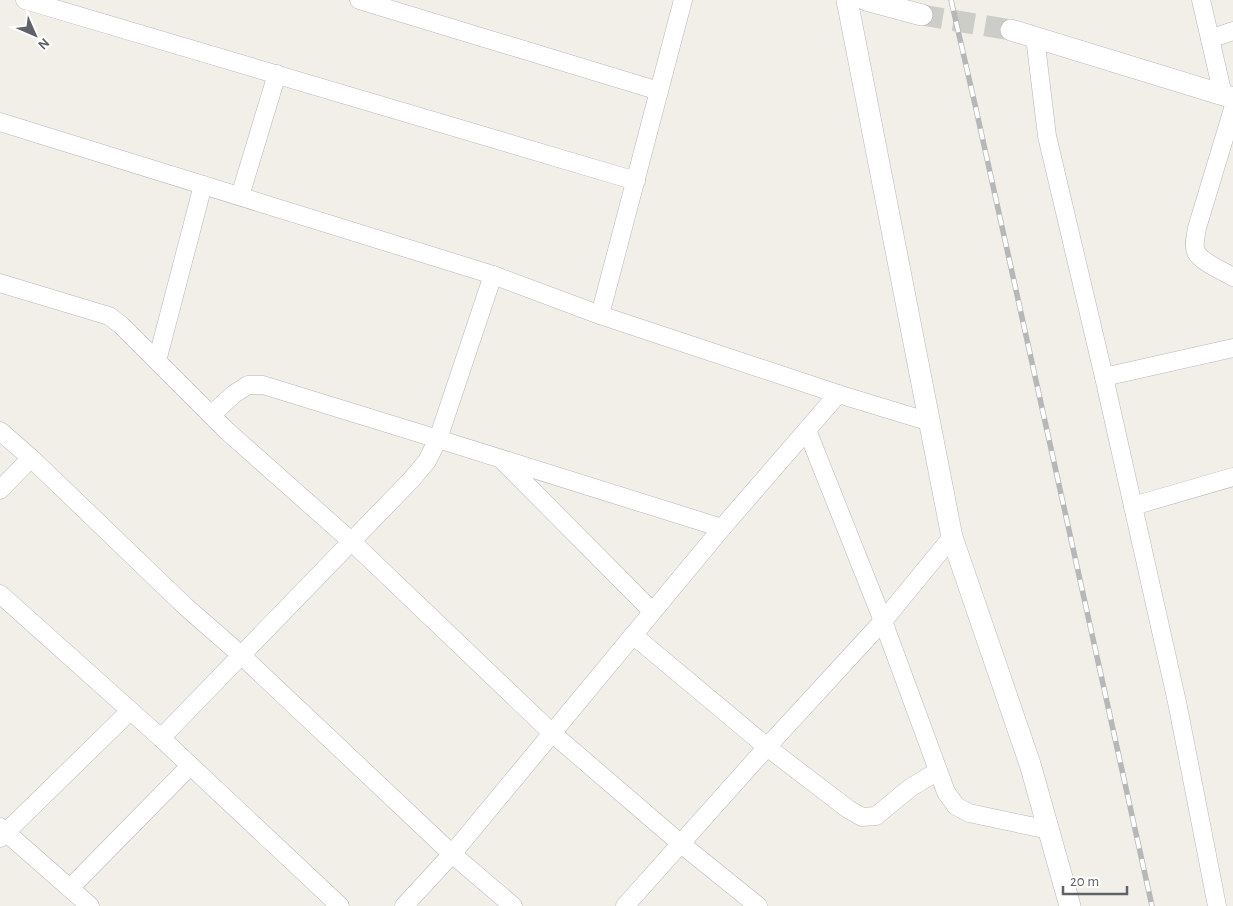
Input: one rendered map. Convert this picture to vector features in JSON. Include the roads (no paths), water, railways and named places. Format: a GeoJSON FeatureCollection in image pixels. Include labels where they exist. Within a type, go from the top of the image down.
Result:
{"type":"FeatureCollection","features":[{"type":"Feature","properties":{"kind":"street"},"geometry":{"type":"LineString","coordinates":[[25,0],[636,180]]}},
{"type":"Feature","properties":{"kind":"street"},"geometry":{"type":"LineString","coordinates":[[359,0],[659,91]]}},
{"type":"Feature","properties":{"kind":"street"},"geometry":{"type":"LineString","coordinates":[[600,315],[683,0]]}},
{"type":"Feature","properties":{"kind":"street"},"geometry":{"type":"LineString","coordinates":[[847,0],[952,537],[1030,764],[1070,906]]}},
{"type":"Feature","properties":{"kind":"street"},"geometry":{"type":"LineString","coordinates":[[866,0],[922,15]]}},
{"type":"Feature","properties":{"kind":"street"},"geometry":{"type":"LineString","coordinates":[[1201,0],[1210,39],[1230,101],[1194,240],[1196,252],[1204,260],[1233,276]]}},
{"type":"Feature","properties":{"kind":"street"},"geometry":{"type":"LineString","coordinates":[[1011,30],[1230,101]]}},
{"type":"Feature","properties":{"kind":"street"},"geometry":{"type":"LineString","coordinates":[[1210,39],[1233,31]]}},
{"type":"Feature","properties":{"kind":"street"},"geometry":{"type":"LineString","coordinates":[[1035,37],[1047,136],[1104,377],[1181,722],[1218,906]]}},
{"type":"Feature","properties":{"kind":"street"},"geometry":{"type":"LineString","coordinates":[[240,196],[276,74]]}},
{"type":"Feature","properties":{"kind":"street"},"geometry":{"type":"LineString","coordinates":[[0,122],[493,275],[600,315],[838,394],[930,422]]}},
{"type":"Feature","properties":{"kind":"street"},"geometry":{"type":"LineString","coordinates":[[156,361],[202,185]]}},
{"type":"Feature","properties":{"kind":"street"},"geometry":{"type":"LineString","coordinates":[[161,738],[412,479],[427,461],[438,439],[493,275]]}},
{"type":"Feature","properties":{"kind":"street"},"geometry":{"type":"LineString","coordinates":[[0,283],[109,316],[121,325],[234,438],[351,541],[552,733],[680,843],[758,906]]}},
{"type":"Feature","properties":{"kind":"street"},"geometry":{"type":"LineString","coordinates":[[1104,377],[1233,348]]}},
{"type":"Feature","properties":{"kind":"street"},"geometry":{"type":"LineString","coordinates":[[211,415],[234,394],[248,385],[263,385],[722,528]]}},
{"type":"Feature","properties":{"kind":"street"},"geometry":{"type":"LineString","coordinates":[[404,906],[452,854],[652,611],[838,394]]}},
{"type":"Feature","properties":{"kind":"street"},"geometry":{"type":"LineString","coordinates":[[807,430],[883,621],[946,792],[956,806],[970,813],[1049,830]]}},
{"type":"Feature","properties":{"kind":"street"},"geometry":{"type":"LineString","coordinates":[[0,431],[452,854],[513,906]]}},
{"type":"Feature","properties":{"kind":"street"},"geometry":{"type":"LineString","coordinates":[[0,490],[31,458]]}},
{"type":"Feature","properties":{"kind":"street"},"geometry":{"type":"LineString","coordinates":[[500,458],[652,611]]}},
{"type":"Feature","properties":{"kind":"street"},"geometry":{"type":"LineString","coordinates":[[1133,506],[1233,477]]}},
{"type":"Feature","properties":{"kind":"street"},"geometry":{"type":"LineString","coordinates":[[625,906],[680,843],[883,621],[952,537]]}},
{"type":"Feature","properties":{"kind":"street"},"geometry":{"type":"LineString","coordinates":[[0,594],[161,738],[340,906]]}},
{"type":"Feature","properties":{"kind":"street"},"geometry":{"type":"LineString","coordinates":[[632,635],[767,747],[862,818],[876,816],[910,788],[938,771]]}},
{"type":"Feature","properties":{"kind":"street"},"geometry":{"type":"LineString","coordinates":[[90,906],[2,832],[130,711]]}},
{"type":"Feature","properties":{"kind":"street"},"geometry":{"type":"LineString","coordinates":[[70,888],[190,766]]}},
{"type":"Feature","properties":{"kind":"tunnel"},"geometry":{"type":"LineString","coordinates":[[922,15],[1011,30]]}},
{"type":"Feature","properties":{"kind":"railway"},"geometry":{"type":"LineString","coordinates":[[951,0],[1152,906]]}}]}
